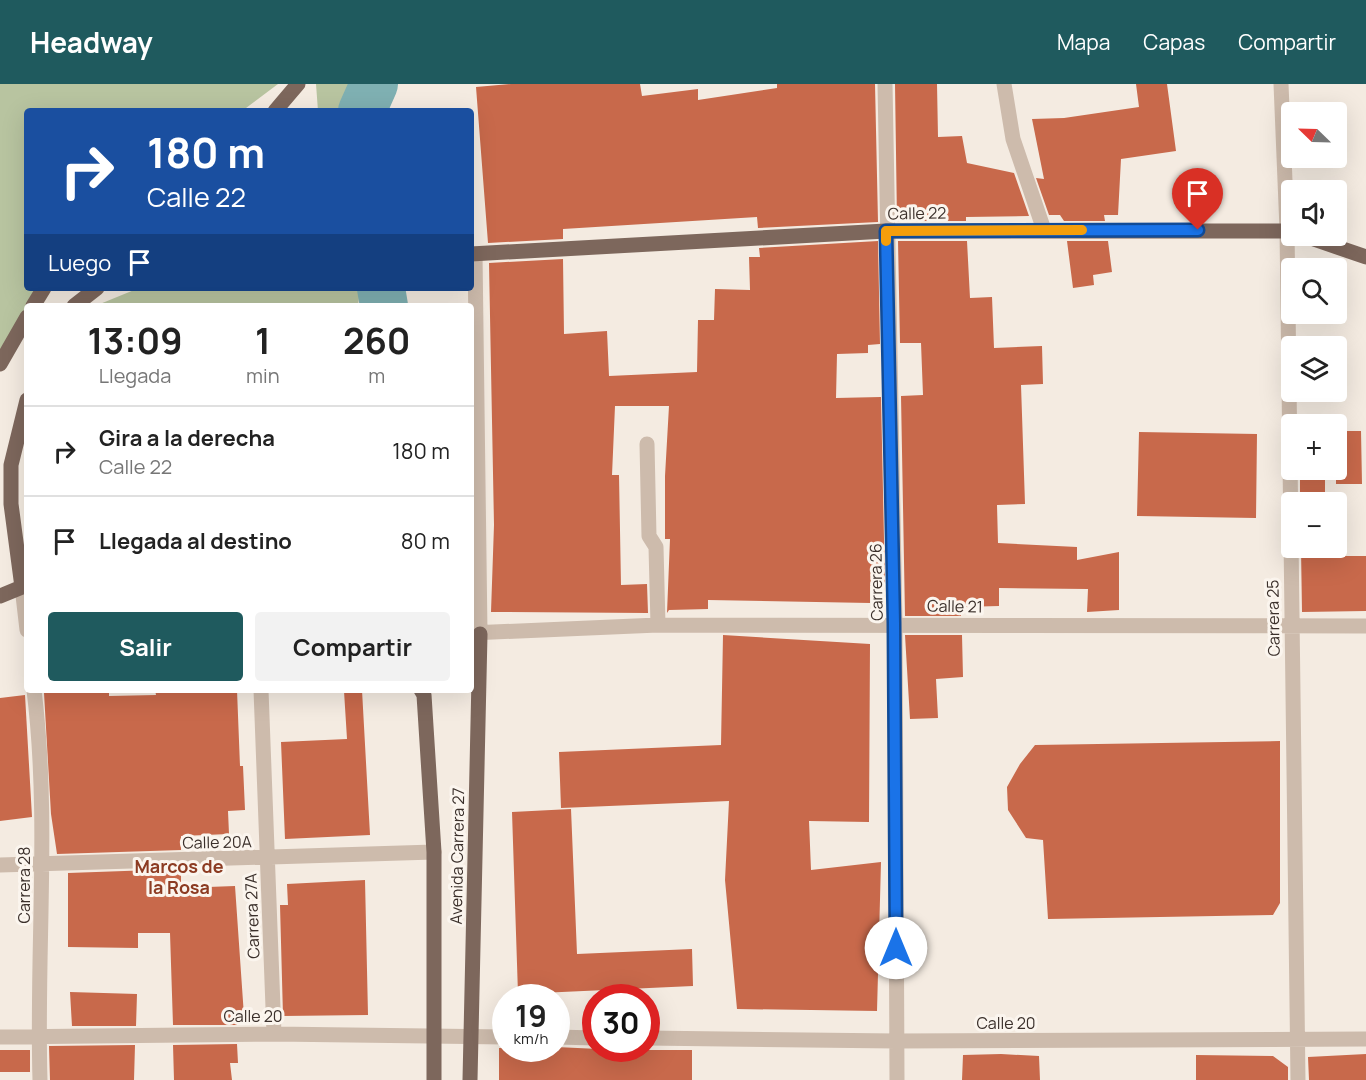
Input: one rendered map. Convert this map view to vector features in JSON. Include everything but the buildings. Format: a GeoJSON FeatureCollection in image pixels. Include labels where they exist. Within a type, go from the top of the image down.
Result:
{"type":"FeatureCollection","features":[{"type":"Feature","properties":{"kind":"main road"},"geometry":{"type":"LineString","coordinates":[[278,108],[298,84]]}},
{"type":"Feature","properties":{"kind":"main road","name":"Calle 22"},"geometry":{"type":"LineString","coordinates":[[474,254],[886,231],[1281,230]]}},
{"type":"Feature","properties":{"kind":"main road"},"geometry":{"type":"LineString","coordinates":[[1334,246],[1366,257]]}},
{"type":"Feature","properties":{"kind":"main road"},"geometry":{"type":"LineString","coordinates":[[78,303],[93,291]]}},
{"type":"Feature","properties":{"kind":"main road"},"geometry":{"type":"LineString","coordinates":[[0,364],[24,322]]}},
{"type":"Feature","properties":{"kind":"main road"},"geometry":{"type":"LineString","coordinates":[[0,596],[24,587],[11,504],[11,465],[24,412]]}},
{"type":"Feature","properties":{"kind":"main road","name":"Avenida Carrera 27"},"geometry":{"type":"LineString","coordinates":[[424,693],[434,852],[434,1080]]}},
{"type":"Feature","properties":{"kind":"main road","name":"Avenida Carrera 27"},"geometry":{"type":"LineString","coordinates":[[470,1080],[473,693]]}},
{"type":"Feature","properties":{"kind":"street","name":"Carrera 26"},"geometry":{"type":"LineString","coordinates":[[885,84],[894,623],[897,1080]]}},
{"type":"Feature","properties":{"kind":"street"},"geometry":{"type":"LineString","coordinates":[[1004,84],[1013,139],[1044,230]]}},
{"type":"Feature","properties":{"kind":"street","name":"Carrera 25"},"geometry":{"type":"LineString","coordinates":[[1281,84],[1286,180]]}},
{"type":"Feature","properties":{"kind":"street","name":"Carrera 25"},"geometry":{"type":"LineString","coordinates":[[1289,246],[1291,627],[1298,1080]]}},
{"type":"Feature","properties":{"kind":"street"},"geometry":{"type":"LineString","coordinates":[[647,444],[650,536],[656,547],[658,625]]}},
{"type":"Feature","properties":{"kind":"street","name":"Calle 21"},"geometry":{"type":"LineString","coordinates":[[474,635],[658,625],[894,623],[1366,626]]}},
{"type":"Feature","properties":{"kind":"street","name":"Carrera 28"},"geometry":{"type":"LineString","coordinates":[[34,693],[44,864],[40,1080]]}},
{"type":"Feature","properties":{"kind":"street","name":"Carrera 27A"},"geometry":{"type":"LineString","coordinates":[[261,693],[274,1034]]}},
{"type":"Feature","properties":{"kind":"street","name":"Calle 20A"},"geometry":{"type":"LineString","coordinates":[[0,865],[268,859],[434,852]]}},
{"type":"Feature","properties":{"kind":"street","name":"Calle 20"},"geometry":{"type":"LineString","coordinates":[[0,1037],[274,1034],[492,1037]]}},
{"type":"Feature","properties":{"kind":"street","name":"Calle 20"},"geometry":{"type":"LineString","coordinates":[[660,1038],[896,1041],[1366,1039]]}},
{"type":"Feature","properties":{"kind":"green space"},"geometry":{"type":"Polygon","coordinates":[[[0,84],[278,84],[246,108],[24,108],[24,291],[42,291],[36,303],[24,303],[24,324],[0,367],[0,84]]]}},
{"type":"Feature","properties":{"kind":"green space"},"geometry":{"type":"Polygon","coordinates":[[[316,84],[374,84],[363,108],[318,108],[316,84]]]}},
{"type":"Feature","properties":{"kind":"green space"},"geometry":{"type":"Polygon","coordinates":[[[132,291],[360,291],[358,303],[102,303],[132,291]]]}},
{"type":"Feature","properties":{"kind":"waterway"},"geometry":{"type":"LineString","coordinates":[[363,108],[374,84]]}},
{"type":"Feature","properties":{"kind":"waterway"},"geometry":{"type":"LineString","coordinates":[[382,291],[384,303]]}},
{"type":"Feature","properties":{"kind":"slow traffic"},"geometry":{"type":"LineString","coordinates":[[886,241],[886,231],[1082,230]]}},
{"type":"Feature","properties":{"kind":"district","name":"Marcos de la Rosa"},"geometry":{"type":"Point","coordinates":[179,876]}},
{"type":"Feature","properties":{"kind":"route"},"geometry":{"type":"LineString","coordinates":[[896,948],[894,623],[886,231],[1198,230]]}}]}
